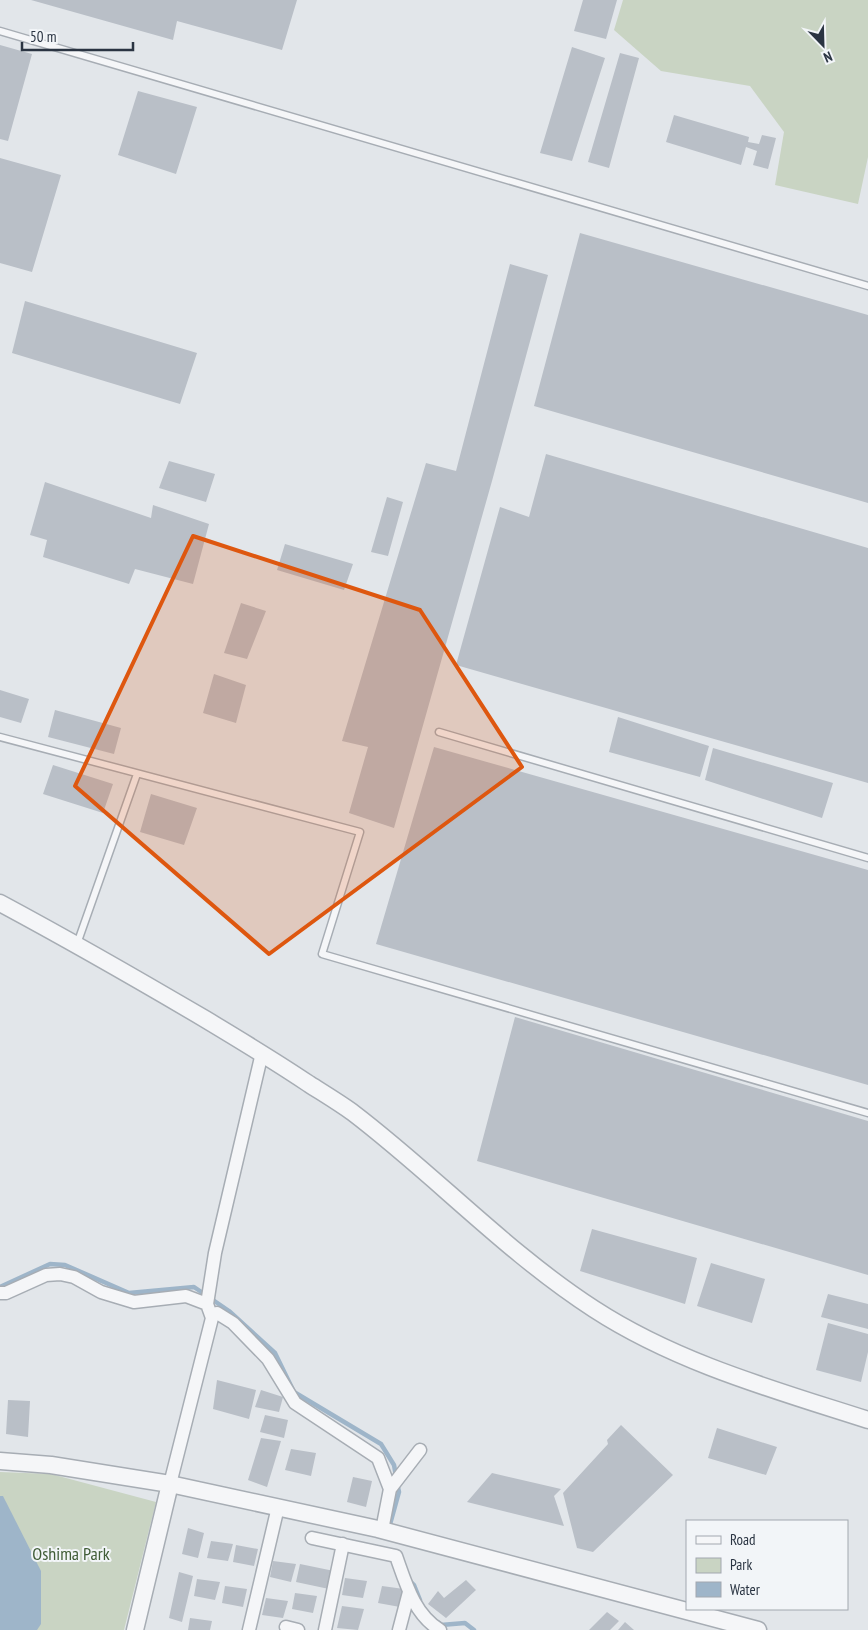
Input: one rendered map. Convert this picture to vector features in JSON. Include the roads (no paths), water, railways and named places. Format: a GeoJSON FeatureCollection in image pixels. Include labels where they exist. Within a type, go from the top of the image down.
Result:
{"type":"FeatureCollection","features":[{"type":"Feature","properties":{"kind":"street"},"geometry":{"type":"LineString","coordinates":[[1,906],[77,944],[262,1053],[351,1111],[546,1276],[595,1310],[682,1356],[740,1378],[868,1420]]}},
{"type":"Feature","properties":{"kind":"street"},"geometry":{"type":"LineString","coordinates":[[135,1630],[212,1318],[208,1307],[215,1253],[262,1053]]}},
{"type":"Feature","properties":{"kind":"street"},"geometry":{"type":"LineString","coordinates":[[0,1293],[6,1293],[46,1275],[60,1274],[74,1277],[101,1292],[134,1302],[186,1296],[208,1307],[233,1323],[268,1359],[295,1403],[378,1458],[390,1489]]}},
{"type":"Feature","properties":{"kind":"street"},"geometry":{"type":"LineString","coordinates":[[382,1530],[390,1489],[420,1450]]}},
{"type":"Feature","properties":{"kind":"street"},"geometry":{"type":"LineString","coordinates":[[0,1461],[51,1465],[170,1484],[382,1530],[758,1630]]}},
{"type":"Feature","properties":{"kind":"street"},"geometry":{"type":"LineString","coordinates":[[249,1630],[278,1508]]}},
{"type":"Feature","properties":{"kind":"street"},"geometry":{"type":"LineString","coordinates":[[312,1538],[396,1556],[409,1592],[422,1615],[430,1624],[440,1630]]}},
{"type":"Feature","properties":{"kind":"street"},"geometry":{"type":"LineString","coordinates":[[325,1630],[342,1544]]}},
{"type":"Feature","properties":{"kind":"street"},"geometry":{"type":"LineString","coordinates":[[399,1630],[409,1592]]}},
{"type":"Feature","properties":{"kind":"street"},"geometry":{"type":"LineString","coordinates":[[286,1627],[298,1630]]}},
{"type":"Feature","properties":{"kind":"lane"},"geometry":{"type":"LineString","coordinates":[[0,31],[868,286]]}},
{"type":"Feature","properties":{"kind":"lane"},"geometry":{"type":"LineString","coordinates":[[440,732],[868,858]]}},
{"type":"Feature","properties":{"kind":"lane"},"geometry":{"type":"LineString","coordinates":[[0,736],[360,832],[322,954],[868,1113]]}},
{"type":"Feature","properties":{"kind":"lane"},"geometry":{"type":"LineString","coordinates":[[77,944],[137,774]]}},
{"type":"Feature","properties":{"kind":"water"},"geometry":{"type":"Polygon","coordinates":[[[0,1496],[3,1496],[41,1571],[41,1624],[37,1630],[0,1630],[0,1496]]]}},
{"type":"Feature","properties":{"kind":"waterway"},"geometry":{"type":"LineString","coordinates":[[0,1287],[50,1264],[65,1265],[129,1293],[194,1287],[229,1311],[275,1353],[294,1392],[381,1444],[394,1465],[396,1476]]}},
{"type":"Feature","properties":{"kind":"waterway"},"geometry":{"type":"LineString","coordinates":[[389,1528],[399,1492],[397,1483]]}},
{"type":"Feature","properties":{"kind":"waterway"},"geometry":{"type":"LineString","coordinates":[[410,1581],[414,1585],[420,1600]]}},
{"type":"Feature","properties":{"kind":"waterway"},"geometry":{"type":"LineString","coordinates":[[439,1623],[441,1625],[465,1623],[474,1630]]}},
{"type":"Feature","properties":{"kind":"park label","name":"Oshima Park"},"geometry":{"type":"Point","coordinates":[71,1554]}}]}
